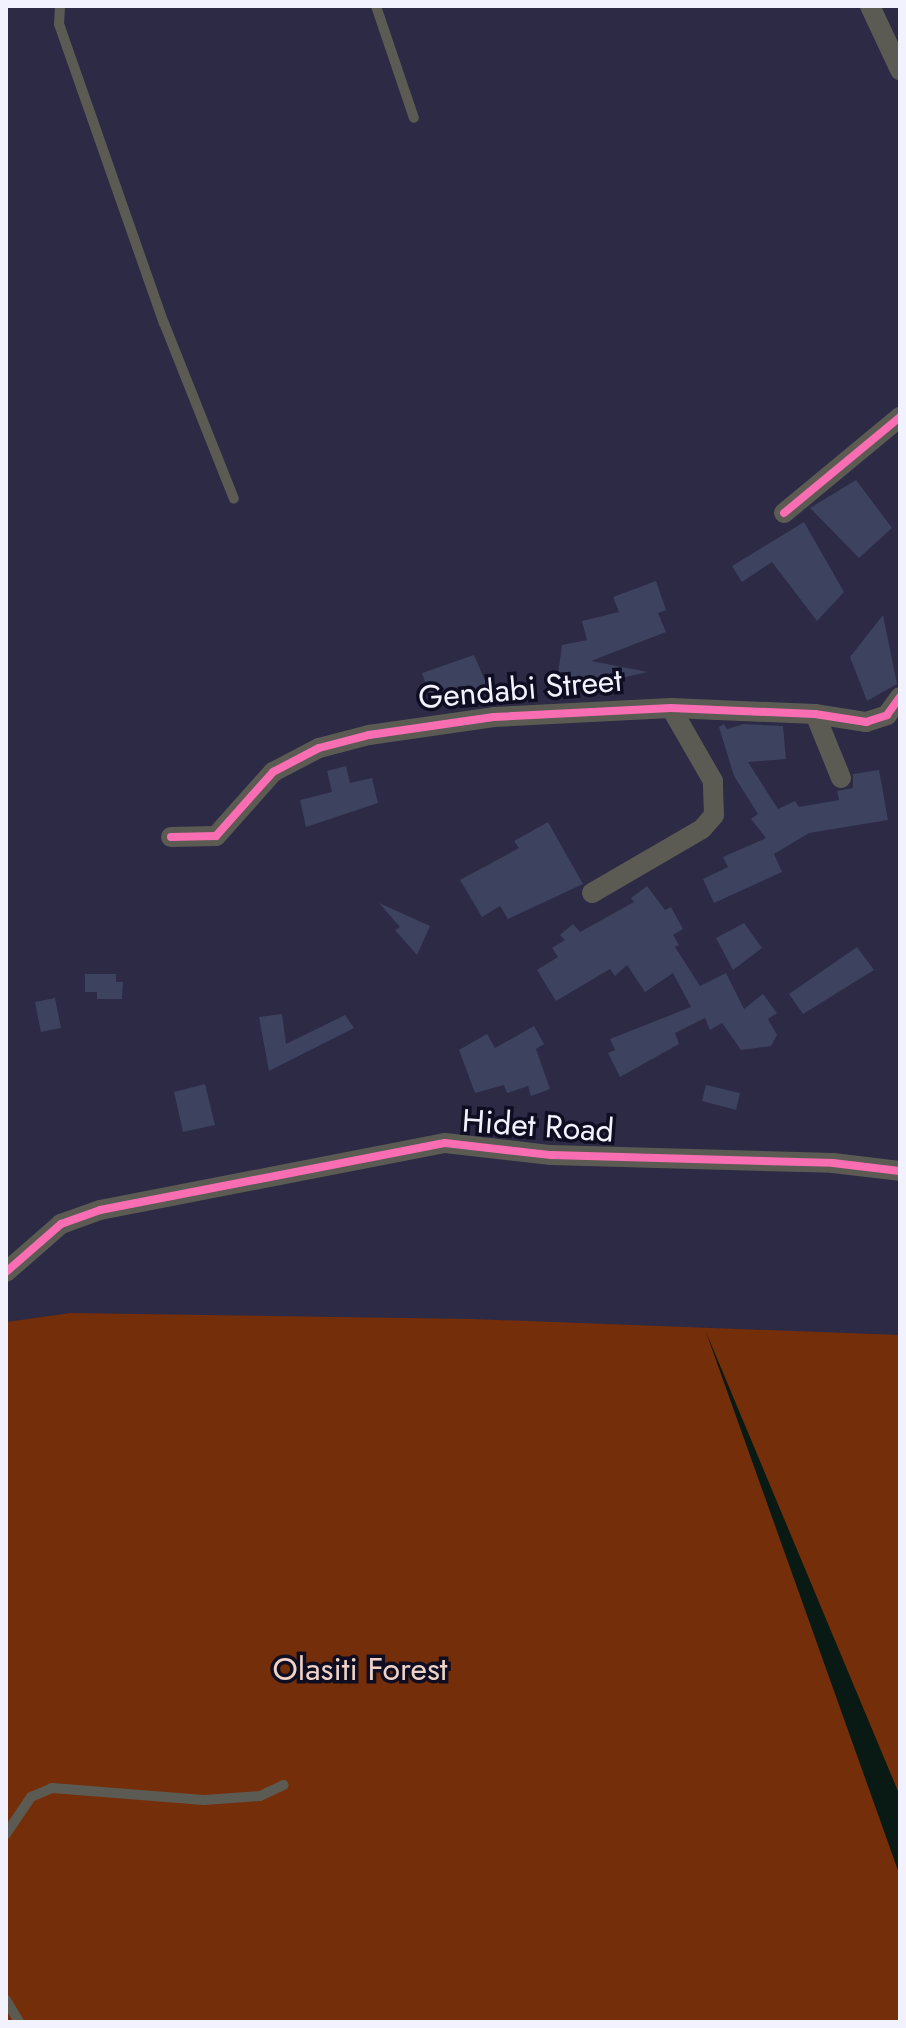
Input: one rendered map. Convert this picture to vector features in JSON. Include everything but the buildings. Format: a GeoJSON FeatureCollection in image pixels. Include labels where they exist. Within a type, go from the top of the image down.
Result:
{"type":"FeatureCollection","features":[{"type":"Feature","properties":{"kind":"street"},"geometry":{"type":"LineString","coordinates":[[870,6],[900,70]]}},
{"type":"Feature","properties":{"kind":"street"},"geometry":{"type":"LineString","coordinates":[[784,513],[900,417]]}},
{"type":"Feature","properties":{"kind":"street","name":"Gendabi Street"},"geometry":{"type":"LineString","coordinates":[[171,837],[216,836],[273,772],[319,748],[369,735],[494,717],[671,708],[815,714],[874,722],[887,715],[900,697]]}},
{"type":"Feature","properties":{"kind":"street"},"geometry":{"type":"LineString","coordinates":[[592,893],[702,829],[714,815],[713,781],[671,708]]}},
{"type":"Feature","properties":{"kind":"street"},"geometry":{"type":"LineString","coordinates":[[815,714],[841,778]]}},
{"type":"Feature","properties":{"kind":"street","name":"Hidet Road"},"geometry":{"type":"LineString","coordinates":[[6,1272],[61,1224],[100,1210],[445,1143],[551,1155],[833,1163],[900,1171]]}},
{"type":"Feature","properties":{"kind":"lane"},"geometry":{"type":"LineString","coordinates":[[60,6],[59,24],[164,323],[234,499]]}},
{"type":"Feature","properties":{"kind":"lane"},"geometry":{"type":"LineString","coordinates":[[376,6],[414,118]]}},
{"type":"Feature","properties":{"kind":"lane"},"geometry":{"type":"LineString","coordinates":[[6,1834],[31,1797],[52,1788],[204,1800],[260,1796],[284,1785]]}},
{"type":"Feature","properties":{"kind":"lane"},"geometry":{"type":"LineString","coordinates":[[6,2000],[19,2022]]}},
{"type":"Feature","properties":{"kind":"green space","name":"Olasiti Forest"},"geometry":{"type":"Polygon","coordinates":[[[71,1313],[472,1319],[900,1335],[900,2022],[6,2022],[6,1322],[71,1313]]]}},
{"type":"Feature","properties":{"kind":"shaded area"},"geometry":{"type":"Polygon","coordinates":[[[706,1332],[900,1796],[900,1876],[706,1332]]]}},
{"type":"Feature","properties":{"kind":"cycle path"},"geometry":{"type":"LineString","coordinates":[[784,513],[900,417]]}},
{"type":"Feature","properties":{"kind":"cycle path"},"geometry":{"type":"LineString","coordinates":[[171,837],[216,836],[273,772],[319,748],[369,735],[494,717],[671,708],[815,714],[866,722],[887,715],[900,697]]}},
{"type":"Feature","properties":{"kind":"cycle path"},"geometry":{"type":"LineString","coordinates":[[6,1272],[61,1224],[100,1210],[445,1143],[551,1155],[833,1163],[900,1171]]}}]}
